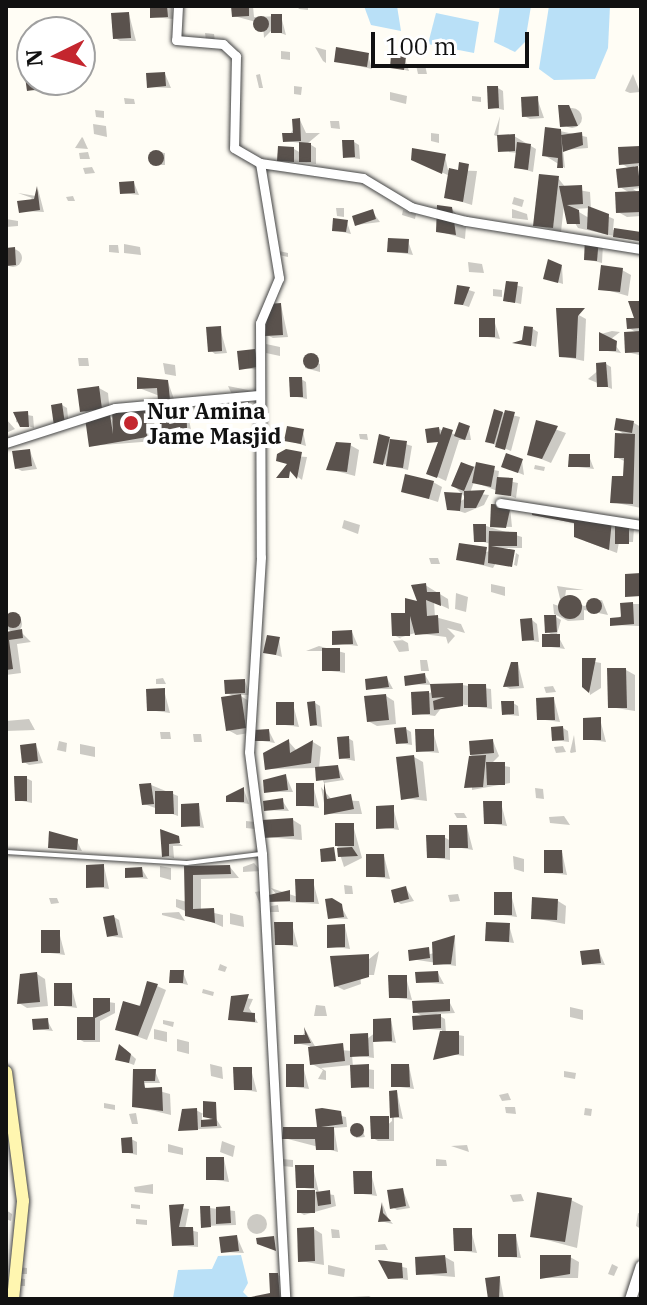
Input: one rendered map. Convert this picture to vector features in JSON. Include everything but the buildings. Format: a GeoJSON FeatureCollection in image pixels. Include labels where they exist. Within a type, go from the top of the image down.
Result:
{"type":"FeatureCollection","features":[{"type":"Feature","properties":{"kind":"main road"},"geometry":{"type":"LineString","coordinates":[[6,1072],[23,1201],[13,1299]]}},
{"type":"Feature","properties":{"kind":"street"},"geometry":{"type":"LineString","coordinates":[[178,6],[176,40],[223,44],[236,56],[234,148],[260,163],[363,178],[411,207],[466,221],[641,249]]}},
{"type":"Feature","properties":{"kind":"street"},"geometry":{"type":"LineString","coordinates":[[260,163],[279,278],[260,323],[261,557],[249,752],[262,854],[285,1299]]}},
{"type":"Feature","properties":{"kind":"street"},"geometry":{"type":"LineString","coordinates":[[6,443],[115,408],[258,395]]}},
{"type":"Feature","properties":{"kind":"street"},"geometry":{"type":"LineString","coordinates":[[500,503],[641,525]]}},
{"type":"Feature","properties":{"kind":"street"},"geometry":{"type":"LineString","coordinates":[[630,1299],[641,1266]]}},
{"type":"Feature","properties":{"kind":"lane"},"geometry":{"type":"LineString","coordinates":[[6,852],[187,863],[262,854]]}},
{"type":"Feature","properties":{"kind":"water"},"geometry":{"type":"Polygon","coordinates":[[[364,6],[397,6],[401,31],[371,25],[364,6]]]}},
{"type":"Feature","properties":{"kind":"water"},"geometry":{"type":"Polygon","coordinates":[[[500,6],[531,6],[525,42],[515,52],[494,42],[500,6]]]}},
{"type":"Feature","properties":{"kind":"water"},"geometry":{"type":"Polygon","coordinates":[[[549,6],[610,6],[608,48],[595,79],[554,80],[539,69],[549,6]]]}},
{"type":"Feature","properties":{"kind":"water"},"geometry":{"type":"Polygon","coordinates":[[[436,13],[479,22],[474,53],[428,44],[436,13]]]}},
{"type":"Feature","properties":{"kind":"water"},"geometry":{"type":"Polygon","coordinates":[[[241,1255],[248,1283],[243,1292],[250,1299],[173,1298],[178,1270],[212,1269],[218,1256],[241,1255]]]}},
{"type":"Feature","properties":{"kind":"place","name":"Nur Amina Jame Masjid"},"geometry":{"type":"Point","coordinates":[131,423]}}]}
